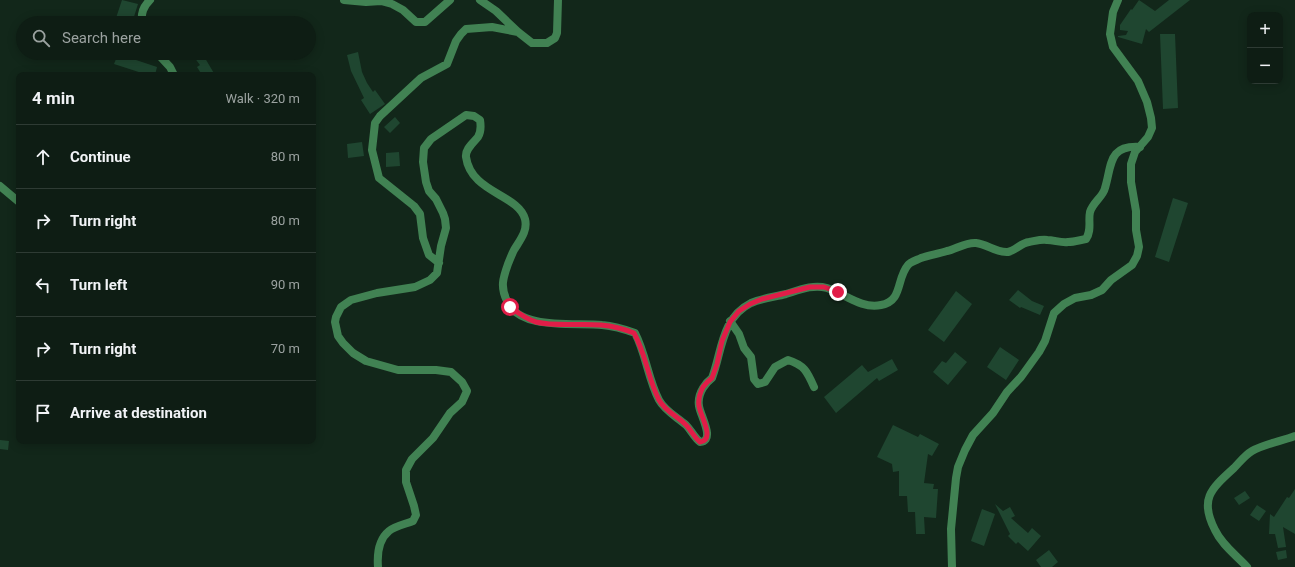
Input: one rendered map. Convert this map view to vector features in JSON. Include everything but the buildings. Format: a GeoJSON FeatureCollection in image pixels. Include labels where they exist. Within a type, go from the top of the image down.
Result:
{"type":"FeatureCollection","features":[{"type":"Feature","properties":{"kind":"street"},"geometry":{"type":"LineString","coordinates":[[141,16],[141,13],[150,0]]}},
{"type":"Feature","properties":{"kind":"street"},"geometry":{"type":"LineString","coordinates":[[344,0],[366,2],[381,1],[392,4],[403,10],[416,22],[420,23],[425,22],[450,0]]}},
{"type":"Feature","properties":{"kind":"street"},"geometry":{"type":"LineString","coordinates":[[480,0],[496,11],[532,43],[547,43],[555,38],[557,33],[558,0]]}},
{"type":"Feature","properties":{"kind":"street"},"geometry":{"type":"LineString","coordinates":[[952,567],[951,530],[956,478],[958,466],[973,435],[993,413],[1011,387],[1022,378],[1045,341],[1054,313],[1064,304],[1075,298],[1091,295],[1102,290],[1111,280],[1132,266],[1137,256],[1139,247],[1130,164],[1135,152],[1148,137],[1152,128],[1152,118],[1138,81],[1113,47],[1110,34],[1113,12],[1118,0]]}},
{"type":"Feature","properties":{"kind":"street"},"geometry":{"type":"LineString","coordinates":[[439,263],[429,255],[423,238],[420,214],[414,206],[379,178],[372,150],[374,124],[380,116],[421,78],[447,64],[456,41],[466,29],[492,27],[518,32]]}},
{"type":"Feature","properties":{"kind":"street"},"geometry":{"type":"LineString","coordinates":[[164,60],[172,72]]}},
{"type":"Feature","properties":{"kind":"street"},"geometry":{"type":"LineString","coordinates":[[378,567],[377,556],[381,541],[389,531],[413,521],[416,514],[406,482],[406,470],[412,459],[433,438],[450,413],[462,402],[467,391],[462,382],[451,372],[436,370],[398,370],[366,361],[353,353],[338,336],[335,322],[341,307],[350,300],[377,293],[415,287],[430,280],[437,273],[441,246],[446,228],[444,212],[429,191],[426,182],[423,162],[424,148],[431,139],[466,115],[474,116],[480,120],[481,128],[478,137],[471,144],[466,155],[469,168],[478,180],[487,188],[511,202],[520,210],[525,219],[525,231],[514,250],[503,277],[503,292],[510,307],[523,316],[536,322],[603,325],[624,329],[634,333],[640,342],[645,362],[659,401],[668,411],[689,428],[695,438],[700,442],[706,439],[707,432],[699,404],[701,392],[708,381],[712,378],[722,341],[730,322],[739,311],[762,299],[810,287],[824,287],[865,305],[881,305],[890,302],[895,298],[901,278],[908,265],[932,254],[947,251],[974,242],[999,251],[1008,252],[1019,244],[1028,242],[1046,240],[1070,242],[1086,239],[1090,229],[1090,211],[1096,200],[1105,189],[1113,157],[1121,150],[1132,146],[1140,147]]}},
{"type":"Feature","properties":{"kind":"street"},"geometry":{"type":"LineString","coordinates":[[0,186],[16,199]]}},
{"type":"Feature","properties":{"kind":"street"},"geometry":{"type":"LineString","coordinates":[[730,322],[739,334],[744,348],[751,357],[754,379],[758,384],[765,382],[776,367],[788,360],[798,363],[806,370],[814,387]]}},
{"type":"Feature","properties":{"kind":"street"},"geometry":{"type":"LineString","coordinates":[[1247,567],[1229,551],[1215,532],[1207,504],[1212,490],[1218,482],[1251,452],[1295,436]]}},
{"type":"Feature","properties":{"kind":"route"},"geometry":{"type":"LineString","coordinates":[[510,307],[523,316],[536,322],[603,325],[624,329],[634,333],[640,342],[645,362],[659,401],[668,411],[689,428],[695,438],[700,442],[706,439],[707,432],[706,426],[700,414],[699,404],[701,392],[708,381],[712,378],[722,341],[730,322],[739,311],[762,299],[810,287],[824,287],[838,292]]}}]}
